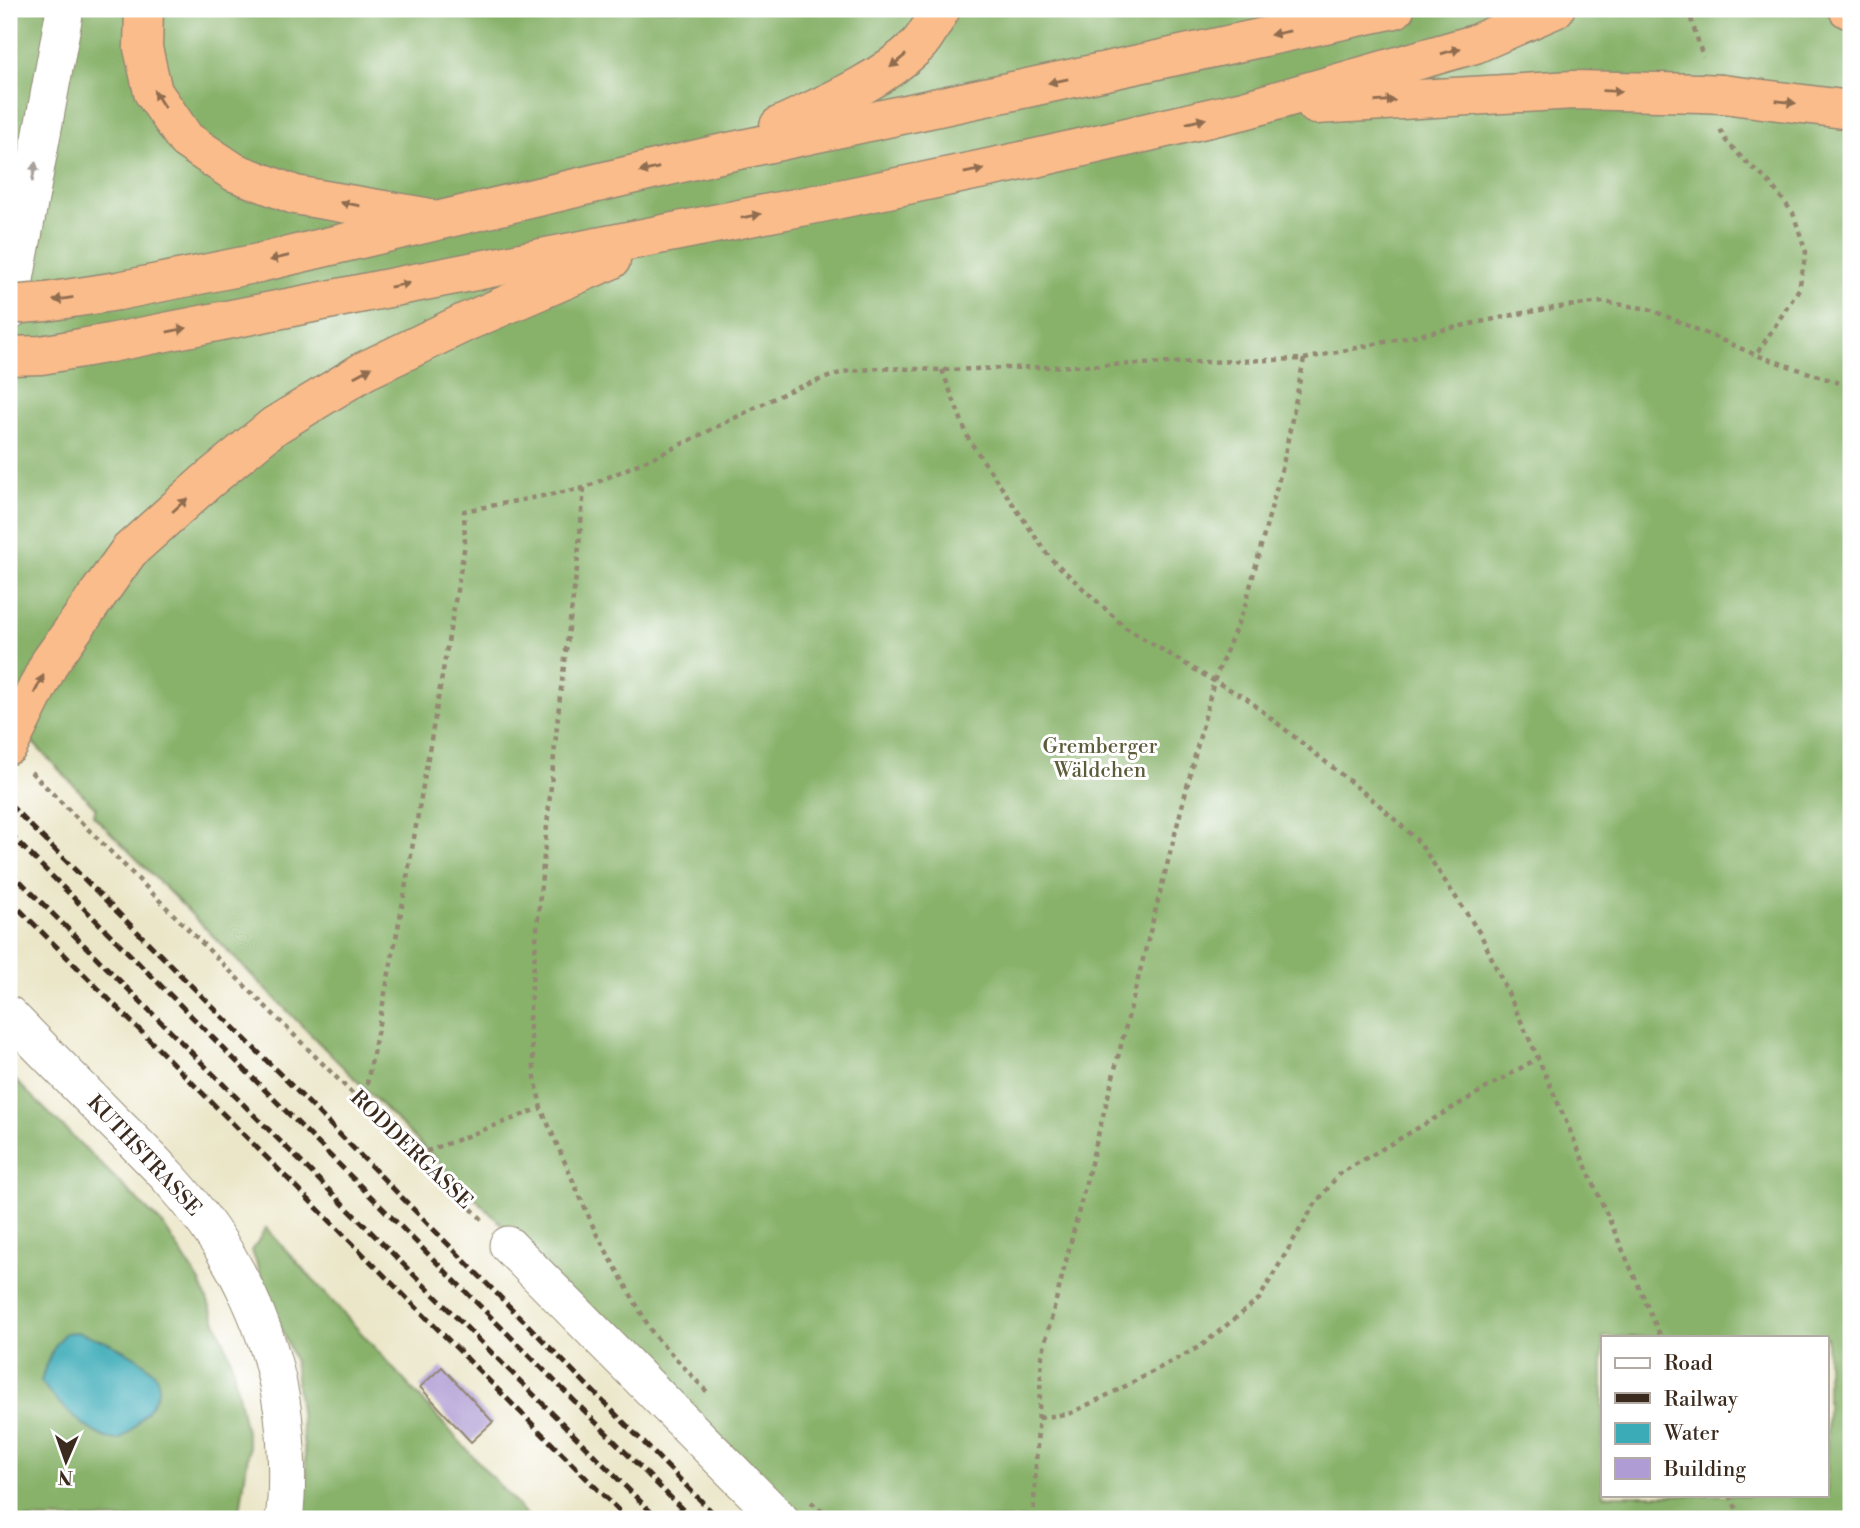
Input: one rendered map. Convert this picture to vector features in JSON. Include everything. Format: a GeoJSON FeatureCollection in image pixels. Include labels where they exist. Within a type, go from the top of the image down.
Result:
{"type":"FeatureCollection","features":[{"type":"Feature","properties":{"kind":"highway"},"geometry":{"type":"LineString","coordinates":[[144,9],[143,48],[153,92],[186,141],[234,172],[295,195],[441,220]]}},
{"type":"Feature","properties":{"kind":"highway"},"geometry":{"type":"LineString","coordinates":[[715,155],[814,110],[886,71],[919,44],[941,9]]}},
{"type":"Feature","properties":{"kind":"highway"},"geometry":{"type":"LineString","coordinates":[[9,305],[118,291],[259,263],[715,155],[1395,9]]}},
{"type":"Feature","properties":{"kind":"highway"},"geometry":{"type":"LineString","coordinates":[[9,356],[41,355],[110,343],[1036,158],[1244,110],[1475,44],[1555,9]]}},
{"type":"Feature","properties":{"kind":"highway"},"geometry":{"type":"LineString","coordinates":[[1244,110],[1574,90],[1711,94],[1851,110]]}},
{"type":"Feature","properties":{"kind":"highway"},"geometry":{"type":"LineString","coordinates":[[9,745],[50,662],[129,551],[274,426],[364,371],[466,322],[684,229]]}},
{"type":"Feature","properties":{"kind":"street"},"geometry":{"type":"LineString","coordinates":[[9,312],[65,9]]}},
{"type":"Feature","properties":{"kind":"street","name":"KUTHSTRASSE"},"geometry":{"type":"LineString","coordinates":[[9,1015],[170,1179],[202,1217],[232,1262],[252,1300],[271,1351],[283,1410],[287,1464],[284,1519]]}},
{"type":"Feature","properties":{"kind":"street"},"geometry":{"type":"LineString","coordinates":[[508,1245],[793,1509]]}},
{"type":"Feature","properties":{"kind":"path"},"geometry":{"type":"LineString","coordinates":[[1688,9],[1727,142],[1769,182],[1793,213],[1806,252],[1799,289],[1756,355]]}},
{"type":"Feature","properties":{"kind":"path"},"geometry":{"type":"LineString","coordinates":[[363,1104],[398,932],[463,558],[464,511],[584,488],[676,447],[791,390],[843,372],[880,368],[942,370],[1304,359],[1524,313],[1604,302],[1649,309],[1756,355],[1851,387]]}},
{"type":"Feature","properties":{"kind":"path"},"geometry":{"type":"LineString","coordinates":[[1033,1519],[1042,1355],[1214,681],[1245,606],[1283,464],[1304,359]]}},
{"type":"Feature","properties":{"kind":"path"},"geometry":{"type":"LineString","coordinates":[[942,370],[970,440],[1050,558],[1126,628],[1246,698],[1378,804],[1419,842],[1481,935],[1661,1336]]}},
{"type":"Feature","properties":{"kind":"path"},"geometry":{"type":"LineString","coordinates":[[584,488],[528,1020],[535,1077],[541,1108],[596,1233],[653,1334],[716,1402]]}},
{"type":"Feature","properties":{"kind":"path","name":"RODDERGASSE"},"geometry":{"type":"LineString","coordinates":[[41,782],[508,1245]]}},
{"type":"Feature","properties":{"kind":"path"},"geometry":{"type":"LineString","coordinates":[[1038,1418],[1071,1413],[1200,1346],[1258,1299],[1312,1207],[1339,1174],[1538,1058]]}},
{"type":"Feature","properties":{"kind":"path"},"geometry":{"type":"LineString","coordinates":[[417,1155],[541,1108]]}},
{"type":"Feature","properties":{"kind":"path"},"geometry":{"type":"LineString","coordinates":[[1730,1496],[1741,1519]]}},
{"type":"Feature","properties":{"kind":"path"},"geometry":{"type":"LineString","coordinates":[[793,1509],[832,1519]]}},
{"type":"Feature","properties":{"kind":"green space","name":"Gremberger Wäldchen"},"geometry":{"type":"Polygon","coordinates":[[[9,9],[1851,9],[1851,1519],[798,1519],[93,815],[96,808],[9,718],[9,9]]]}},
{"type":"Feature","properties":{"kind":"green space"},"geometry":{"type":"Polygon","coordinates":[[[9,1074],[163,1225],[200,1282],[231,1359],[249,1447],[239,1519],[9,1519],[9,1074]]]}},
{"type":"Feature","properties":{"kind":"green space"},"geometry":{"type":"Polygon","coordinates":[[[266,1228],[530,1519],[300,1519],[307,1472],[294,1360],[252,1251],[266,1228]]]}},
{"type":"Feature","properties":{"kind":"water"},"geometry":{"type":"Polygon","coordinates":[[[76,1332],[108,1343],[142,1361],[157,1377],[159,1387],[154,1400],[138,1422],[120,1439],[111,1439],[88,1428],[41,1382],[50,1356],[61,1338],[65,1333],[76,1332]]]}},
{"type":"Feature","properties":{"kind":"building"},"geometry":{"type":"Polygon","coordinates":[[[442,1367],[493,1422],[471,1442],[420,1387],[442,1367]]]}},
{"type":"Feature","properties":{"kind":"railway"},"geometry":{"type":"LineString","coordinates":[[9,804],[293,1087],[719,1519]]}},
{"type":"Feature","properties":{"kind":"railway"},"geometry":{"type":"LineString","coordinates":[[9,833],[692,1519]]}},
{"type":"Feature","properties":{"kind":"railway"},"geometry":{"type":"LineString","coordinates":[[9,870],[658,1519]]}},
{"type":"Feature","properties":{"kind":"railway"},"geometry":{"type":"LineString","coordinates":[[9,899],[627,1519]]}}]}
